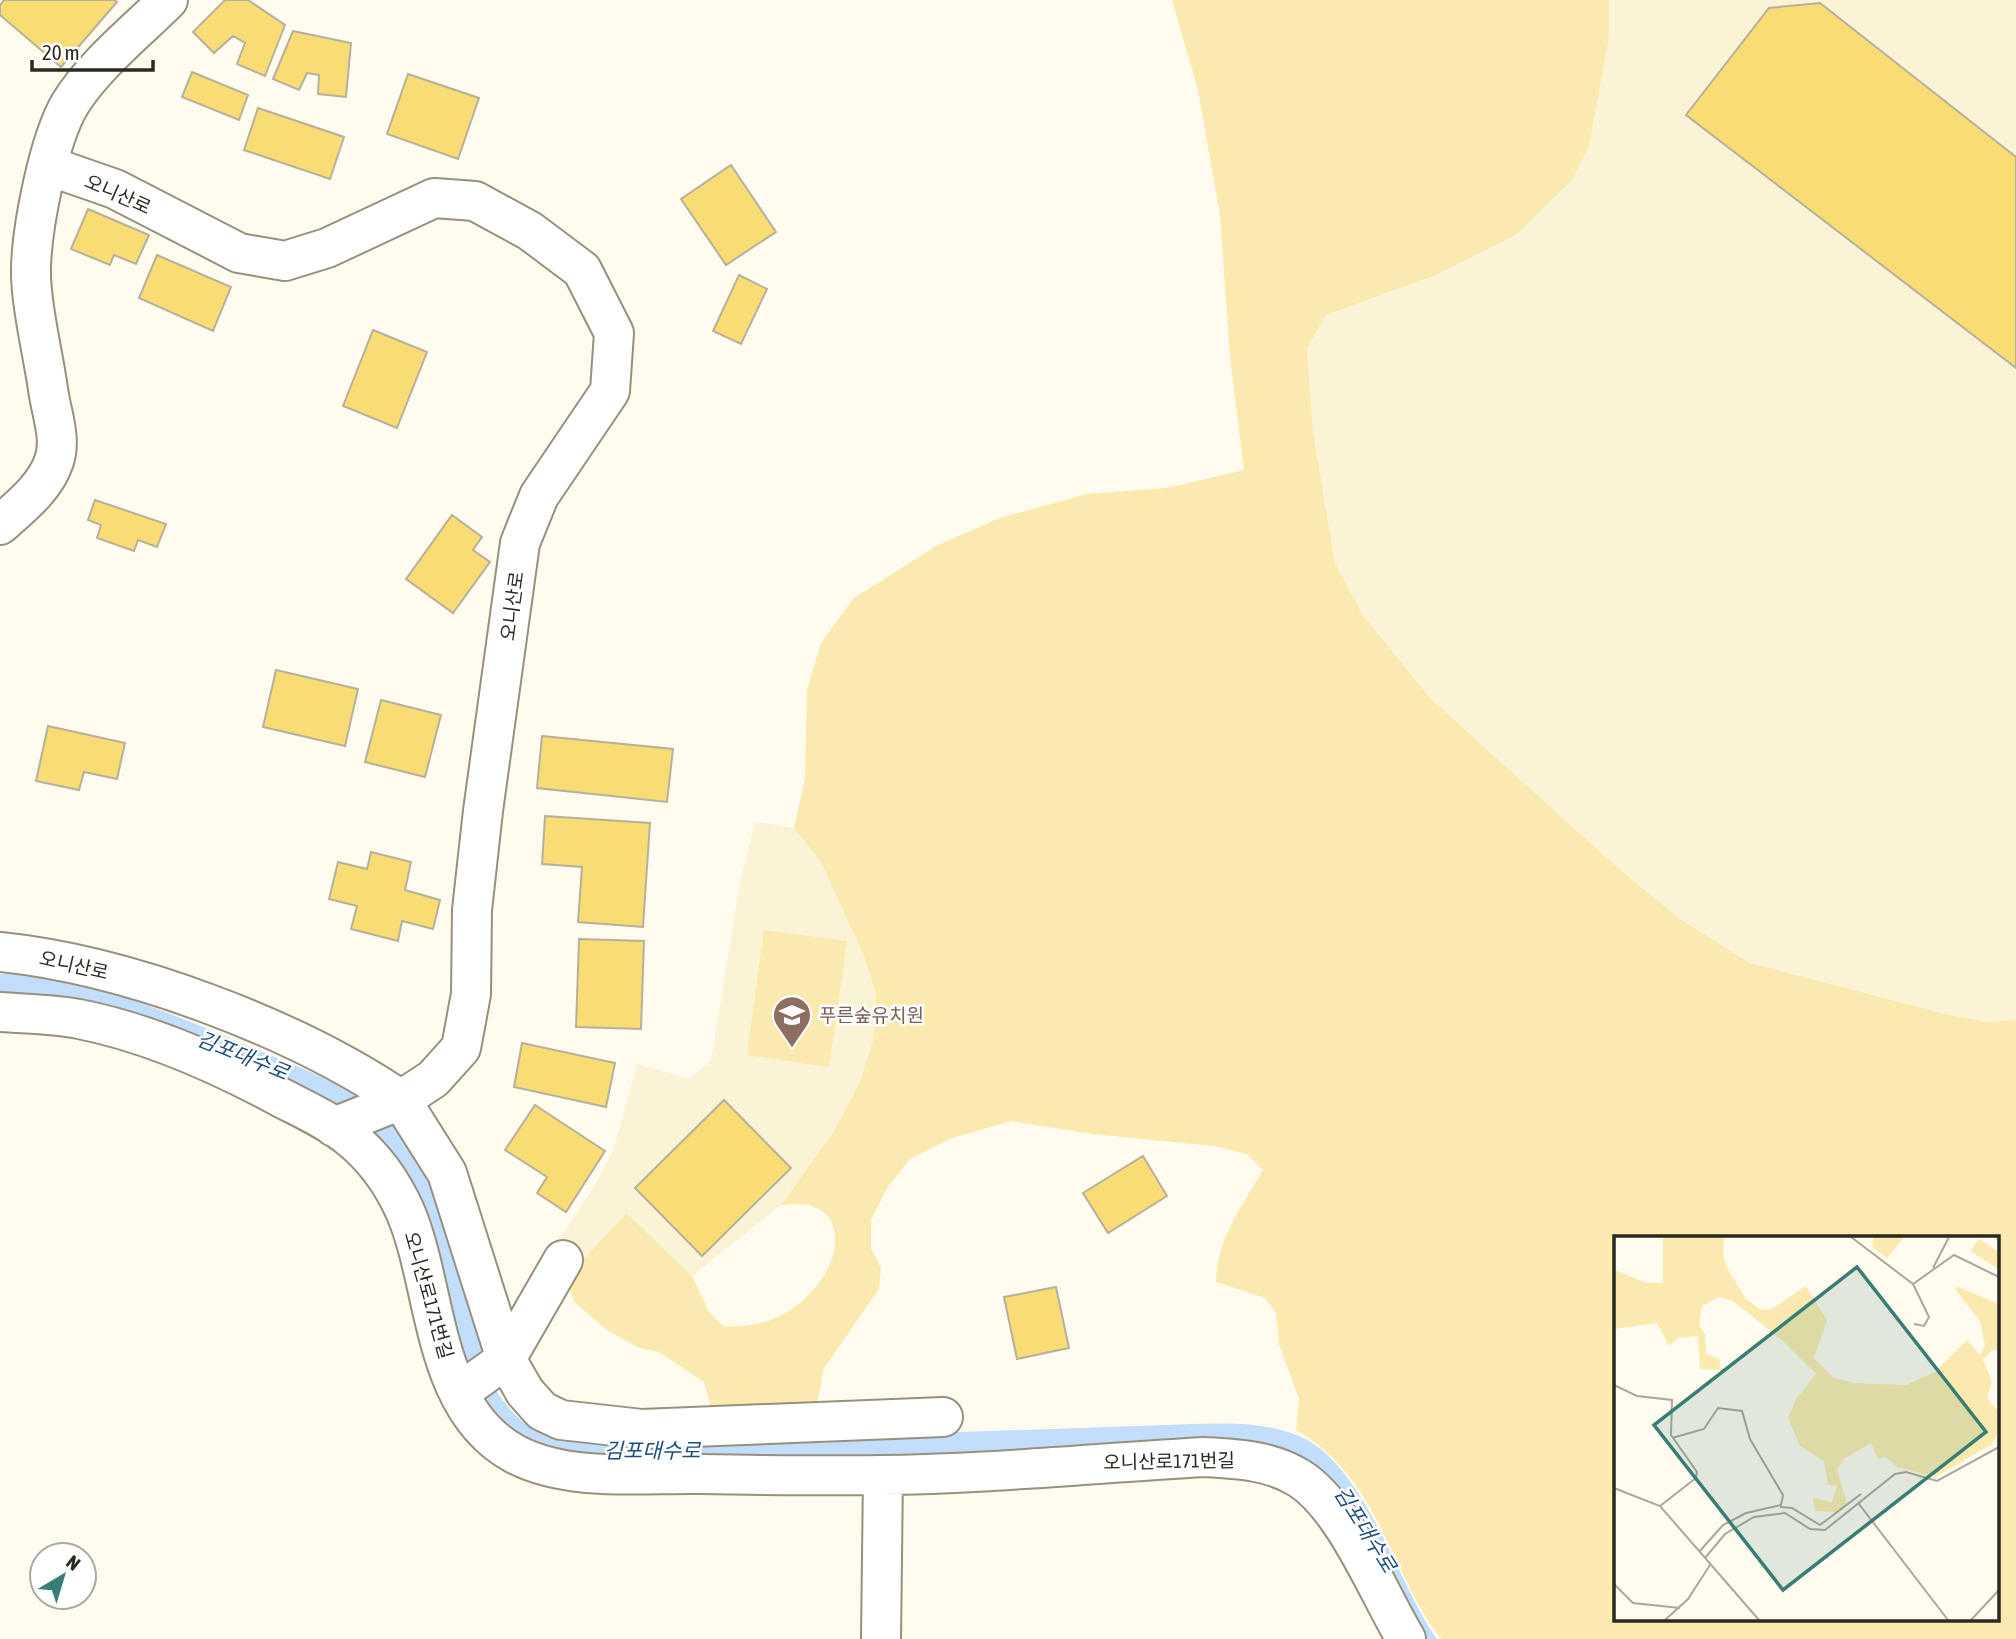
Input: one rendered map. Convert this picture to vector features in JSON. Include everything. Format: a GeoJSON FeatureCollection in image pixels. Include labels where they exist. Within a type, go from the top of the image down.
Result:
{"type":"FeatureCollection","features":[{"type":"Feature","properties":{"kind":"lane"},"geometry":{"type":"LineString","coordinates":[[0,525],[37,491],[54,464],[58,444],[50,409],[31,270],[36,221],[54,141],[70,104],[112,55],[168,0]]}},
{"type":"Feature","properties":{"kind":"lane","name":"오니산로"},"geometry":{"type":"LineString","coordinates":[[0,952],[88,966],[231,1013],[334,1058],[394,1103],[433,1079],[461,1048],[471,994],[472,910],[520,543],[539,496],[610,391],[614,333],[582,270],[530,231],[475,201],[434,198],[327,248],[285,261],[239,253],[115,189],[49,166]]}},
{"type":"Feature","properties":{"kind":"lane","name":"오니산로171번길"},"geometry":{"type":"LineString","coordinates":[[0,1012],[79,1019],[170,1045],[227,1068],[340,1125],[384,1172],[406,1213],[445,1359],[481,1426],[513,1453],[548,1467],[606,1473],[883,1475],[1204,1457],[1248,1460],[1273,1466],[1299,1478],[1326,1503],[1406,1639]]}},
{"type":"Feature","properties":{"kind":"lane"},"geometry":{"type":"LineString","coordinates":[[340,1125],[394,1103],[432,1146],[457,1197],[505,1360],[525,1392],[542,1411],[561,1420],[642,1429],[943,1418]]}},
{"type":"Feature","properties":{"kind":"lane"},"geometry":{"type":"LineString","coordinates":[[461,1391],[505,1360],[563,1260]]}},
{"type":"Feature","properties":{"kind":"lane"},"geometry":{"type":"LineString","coordinates":[[881,1639],[883,1475]]}},
{"type":"Feature","properties":{"kind":"shaded area"},"geometry":{"type":"Polygon","coordinates":[[[1172,0],[1609,0],[1609,38],[1589,146],[1572,180],[1516,235],[1436,275],[1326,315],[1307,348],[1313,432],[1335,563],[1362,614],[1430,698],[1618,868],[1680,919],[1750,963],[1945,1014],[1986,1022],[2016,1020],[2016,1639],[1441,1639],[1423,1612],[1364,1498],[1346,1473],[1324,1450],[1296,1430],[1299,1399],[1279,1344],[1276,1313],[1265,1298],[1216,1282],[1217,1266],[1226,1237],[1263,1170],[1247,1154],[1214,1146],[1093,1134],[1011,1121],[952,1138],[910,1159],[887,1188],[871,1220],[871,1248],[881,1268],[879,1289],[824,1368],[816,1409],[713,1416],[704,1382],[659,1352],[639,1348],[607,1330],[574,1302],[569,1285],[579,1264],[627,1213],[692,1276],[709,1312],[724,1327],[761,1323],[775,1318],[794,1308],[816,1287],[825,1274],[835,1246],[835,1232],[830,1219],[811,1206],[781,1205],[834,1131],[860,1082],[874,1037],[876,994],[863,954],[821,862],[794,828],[805,779],[807,690],[821,643],[854,598],[938,545],[1000,518],[1087,494],[1167,488],[1244,470],[1230,357],[1220,215],[1198,90],[1172,0]]]}},
{"type":"Feature","properties":{"kind":"shaded area"},"geometry":{"type":"Polygon","coordinates":[[[1609,0],[2016,0],[2016,1020],[1986,1022],[1945,1014],[1750,963],[1680,919],[1618,868],[1430,698],[1362,614],[1335,563],[1313,432],[1307,348],[1326,315],[1436,275],[1516,235],[1572,180],[1589,146],[1609,38],[1609,0]]]}},
{"type":"Feature","properties":{"kind":"shaded area","name":"푸른숲유치원"},"geometry":{"type":"Polygon","coordinates":[[[755,822],[794,828],[821,862],[863,954],[876,994],[874,1037],[860,1082],[834,1131],[781,1205],[692,1276],[628,1213],[579,1264],[556,1245],[593,1188],[614,1149],[637,1064],[689,1079],[711,1061],[739,888],[755,822]]]}},
{"type":"Feature","properties":{"kind":"shaded area"},"geometry":{"type":"Polygon","coordinates":[[[764,930],[847,941],[829,1067],[747,1055],[764,930]]]}},
{"type":"Feature","properties":{"kind":"water","name":"김포대수로"},"geometry":{"type":"Polygon","coordinates":[[[0,974],[67,982],[133,1000],[310,1072],[373,1107],[407,1144],[432,1191],[493,1386],[523,1422],[542,1433],[565,1439],[821,1437],[1206,1424],[1247,1424],[1273,1428],[1299,1436],[1322,1450],[1343,1472],[1378,1527],[1437,1639],[1418,1639],[1292,1454],[1269,1445],[1221,1441],[883,1456],[558,1459],[489,1419],[371,1137],[0,995],[0,974]]]}},
{"type":"Feature","properties":{"kind":"building"},"geometry":{"type":"Polygon","coordinates":[[[4,0],[117,2],[61,67],[0,15],[0,5],[4,0]]]}},
{"type":"Feature","properties":{"kind":"building"},"geometry":{"type":"Polygon","coordinates":[[[225,0],[248,0],[285,25],[265,76],[237,64],[245,43],[233,36],[214,53],[193,32],[225,0]]]}},
{"type":"Feature","properties":{"kind":"building"},"geometry":{"type":"Polygon","coordinates":[[[1820,3],[2016,157],[2016,368],[1686,115],[1769,8],[1820,3]]]}},
{"type":"Feature","properties":{"kind":"building"},"geometry":{"type":"Polygon","coordinates":[[[293,31],[351,43],[346,97],[318,94],[319,75],[307,73],[299,90],[273,79],[293,31]]]}},
{"type":"Feature","properties":{"kind":"building"},"geometry":{"type":"Polygon","coordinates":[[[192,72],[248,95],[239,120],[182,97],[192,72]]]}},
{"type":"Feature","properties":{"kind":"building"},"geometry":{"type":"Polygon","coordinates":[[[408,74],[479,98],[458,159],[387,134],[408,74]]]}},
{"type":"Feature","properties":{"kind":"building"},"geometry":{"type":"Polygon","coordinates":[[[258,108],[344,137],[330,179],[244,150],[258,108]]]}},
{"type":"Feature","properties":{"kind":"building"},"geometry":{"type":"Polygon","coordinates":[[[731,165],[776,232],[726,265],[681,199],[731,165]]]}},
{"type":"Feature","properties":{"kind":"building"},"geometry":{"type":"Polygon","coordinates":[[[88,209],[149,235],[136,264],[114,255],[110,265],[71,249],[88,209]]]}},
{"type":"Feature","properties":{"kind":"building"},"geometry":{"type":"Polygon","coordinates":[[[157,255],[231,287],[213,331],[139,298],[157,255]]]}},
{"type":"Feature","properties":{"kind":"building"},"geometry":{"type":"Polygon","coordinates":[[[739,275],[767,289],[741,344],[713,331],[739,275]]]}},
{"type":"Feature","properties":{"kind":"building"},"geometry":{"type":"Polygon","coordinates":[[[373,330],[427,352],[397,428],[343,406],[373,330]]]}},
{"type":"Feature","properties":{"kind":"building"},"geometry":{"type":"Polygon","coordinates":[[[95,500],[166,524],[157,547],[138,540],[134,551],[97,538],[101,525],[88,520],[95,500]]]}},
{"type":"Feature","properties":{"kind":"building"},"geometry":{"type":"Polygon","coordinates":[[[452,515],[482,537],[473,550],[490,562],[453,613],[406,579],[452,515]]]}},
{"type":"Feature","properties":{"kind":"building"},"geometry":{"type":"Polygon","coordinates":[[[276,670],[358,689],[345,746],[263,727],[276,670]]]}},
{"type":"Feature","properties":{"kind":"building"},"geometry":{"type":"Polygon","coordinates":[[[381,700],[441,715],[425,777],[365,762],[381,700]]]}},
{"type":"Feature","properties":{"kind":"building"},"geometry":{"type":"Polygon","coordinates":[[[48,726],[125,743],[117,779],[84,772],[79,790],[36,781],[48,726]]]}},
{"type":"Feature","properties":{"kind":"building"},"geometry":{"type":"Polygon","coordinates":[[[542,736],[673,749],[667,802],[537,788],[542,736]]]}},
{"type":"Feature","properties":{"kind":"building"},"geometry":{"type":"Polygon","coordinates":[[[545,816],[650,823],[643,927],[578,922],[582,867],[542,864],[545,816]]]}},
{"type":"Feature","properties":{"kind":"building"},"geometry":{"type":"Polygon","coordinates":[[[371,852],[411,862],[405,890],[440,900],[433,929],[402,921],[398,941],[351,929],[357,906],[329,899],[338,862],[367,869],[371,852]]]}},
{"type":"Feature","properties":{"kind":"building"},"geometry":{"type":"Polygon","coordinates":[[[579,939],[644,941],[641,1029],[576,1027],[579,939]]]}},
{"type":"Feature","properties":{"kind":"building"},"geometry":{"type":"Polygon","coordinates":[[[522,1043],[615,1063],[606,1107],[514,1087],[522,1043]]]}},
{"type":"Feature","properties":{"kind":"building"},"geometry":{"type":"Polygon","coordinates":[[[724,1100],[791,1168],[702,1256],[635,1188],[724,1100]]]}},
{"type":"Feature","properties":{"kind":"building"},"geometry":{"type":"Polygon","coordinates":[[[535,1105],[605,1151],[566,1212],[537,1193],[547,1177],[505,1150],[535,1105]]]}},
{"type":"Feature","properties":{"kind":"building"},"geometry":{"type":"Polygon","coordinates":[[[1143,1156],[1167,1196],[1108,1233],[1083,1193],[1143,1156]]]}},
{"type":"Feature","properties":{"kind":"building"},"geometry":{"type":"Polygon","coordinates":[[[1056,1287],[1069,1348],[1017,1359],[1004,1297],[1056,1287]]]}},
{"type":"Feature","properties":{"kind":"place","name":"푸른숲유치원"},"geometry":{"type":"Point","coordinates":[792,1049]}}]}
